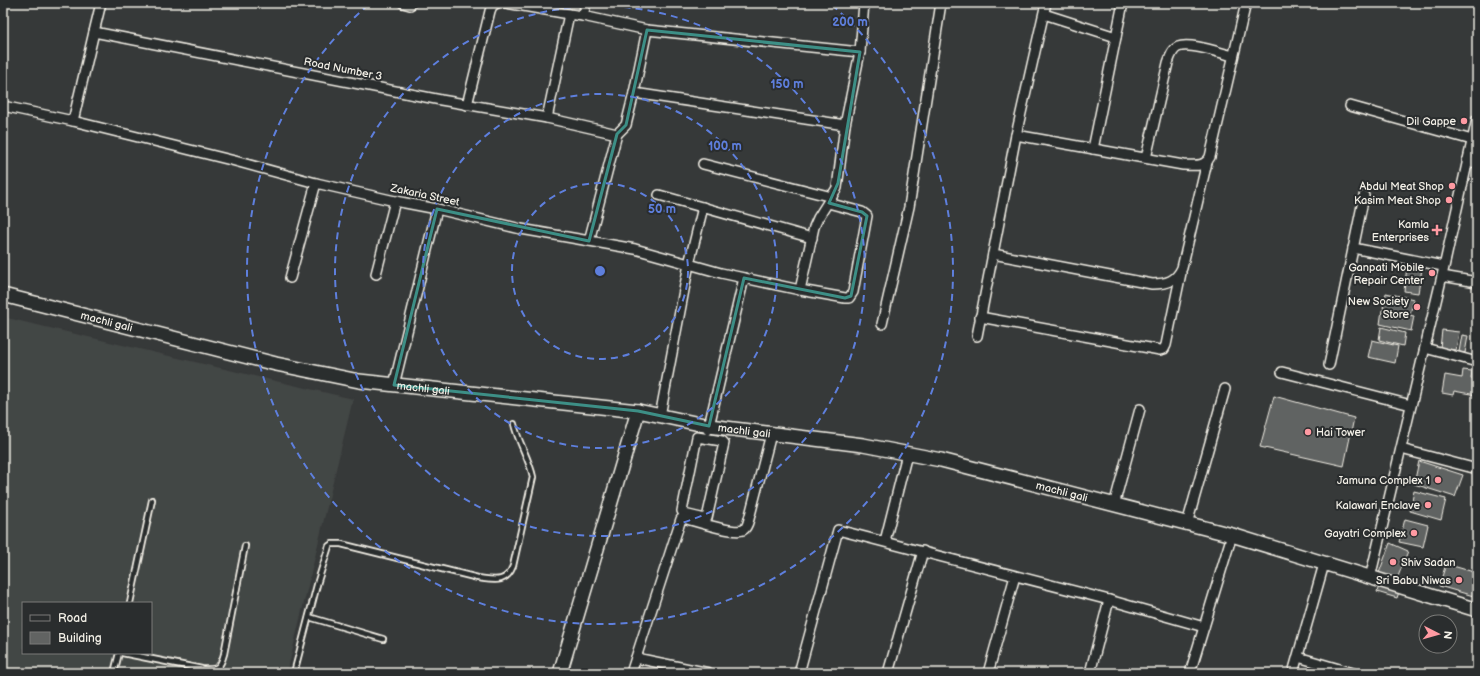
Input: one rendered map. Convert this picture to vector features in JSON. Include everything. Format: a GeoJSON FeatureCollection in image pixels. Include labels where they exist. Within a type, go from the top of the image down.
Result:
{"type":"FeatureCollection","features":[{"type":"Feature","properties":{"kind":"street"},"geometry":{"type":"LineString","coordinates":[[73,122],[101,3]]}},
{"type":"Feature","properties":{"kind":"street"},"geometry":{"type":"LineString","coordinates":[[467,105],[490,11],[492,6],[497,3]]}},
{"type":"Feature","properties":{"kind":"street"},"geometry":{"type":"LineString","coordinates":[[506,3],[583,16],[646,30],[860,52]]}},
{"type":"Feature","properties":{"kind":"street"},"geometry":{"type":"LineString","coordinates":[[583,16],[586,3]]}},
{"type":"Feature","properties":{"kind":"street"},"geometry":{"type":"LineString","coordinates":[[800,290],[814,227],[838,183],[845,125],[860,52],[864,3]]}},
{"type":"Feature","properties":{"kind":"street"},"geometry":{"type":"LineString","coordinates":[[882,324],[909,207],[941,3]]}},
{"type":"Feature","properties":{"kind":"street"},"geometry":{"type":"LineString","coordinates":[[976,336],[1016,135],[1046,3]]}},
{"type":"Feature","properties":{"kind":"street"},"geometry":{"type":"LineString","coordinates":[[1092,149],[1123,3]]}},
{"type":"Feature","properties":{"kind":"street"},"geometry":{"type":"LineString","coordinates":[[980,317],[1160,350],[1164,349],[1207,162],[1210,157],[1246,3]]}},
{"type":"Feature","properties":{"kind":"street"},"geometry":{"type":"LineString","coordinates":[[547,118],[569,14]]}},
{"type":"Feature","properties":{"kind":"street"},"geometry":{"type":"LineString","coordinates":[[1044,14],[1116,37]]}},
{"type":"Feature","properties":{"kind":"street"},"geometry":{"type":"LineString","coordinates":[[589,241],[617,134],[626,125],[634,93],[646,30]]}},
{"type":"Feature","properties":{"kind":"street","name":"Road Number 3"},"geometry":{"type":"LineString","coordinates":[[94,32],[467,105],[547,118],[617,134]]}},
{"type":"Feature","properties":{"kind":"street"},"geometry":{"type":"LineString","coordinates":[[1146,158],[1168,63],[1174,50],[1178,47],[1189,46],[1233,56]]}},
{"type":"Feature","properties":{"kind":"street"},"geometry":{"type":"LineString","coordinates":[[634,93],[845,125]]}},
{"type":"Feature","properties":{"kind":"street","name":"Zakaria Street"},"geometry":{"type":"LineString","coordinates":[[3,106],[234,161],[316,183],[521,228],[635,249],[744,278],[800,290],[849,298],[853,292],[867,216],[862,212],[830,200]]}},
{"type":"Feature","properties":{"kind":"street"},"geometry":{"type":"LineString","coordinates":[[1350,106],[1472,140]]}},
{"type":"Feature","properties":{"kind":"street"},"geometry":{"type":"LineString","coordinates":[[1370,578],[1442,276],[1443,266],[1477,120]]}},
{"type":"Feature","properties":{"kind":"street"},"geometry":{"type":"LineString","coordinates":[[1016,135],[1199,166],[1207,162]]}},
{"type":"Feature","properties":{"kind":"street"},"geometry":{"type":"LineString","coordinates":[[1467,161],[1477,163]]}},
{"type":"Feature","properties":{"kind":"street"},"geometry":{"type":"LineString","coordinates":[[703,164],[830,200]]}},
{"type":"Feature","properties":{"kind":"street"},"geometry":{"type":"LineString","coordinates":[[290,278],[316,183]]}},
{"type":"Feature","properties":{"kind":"street"},"geometry":{"type":"LineString","coordinates":[[660,195],[812,238]]}},
{"type":"Feature","properties":{"kind":"street"},"geometry":{"type":"LineString","coordinates":[[1329,365],[1364,196]]}},
{"type":"Feature","properties":{"kind":"street"},"geometry":{"type":"LineString","coordinates":[[376,274],[396,201]]}},
{"type":"Feature","properties":{"kind":"street"},"geometry":{"type":"LineString","coordinates":[[660,416],[689,264],[704,208]]}},
{"type":"Feature","properties":{"kind":"street"},"geometry":{"type":"LineString","coordinates":[[394,385],[437,209]]}},
{"type":"Feature","properties":{"kind":"street"},"geometry":{"type":"LineString","coordinates":[[1353,248],[1443,266]]}},
{"type":"Feature","properties":{"kind":"street"},"geometry":{"type":"LineString","coordinates":[[993,254],[1152,284],[1168,283],[1179,275],[1182,268]]}},
{"type":"Feature","properties":{"kind":"street"},"geometry":{"type":"LineString","coordinates":[[1442,276],[1477,282]]}},
{"type":"Feature","properties":{"kind":"street"},"geometry":{"type":"LineString","coordinates":[[708,432],[744,278]]}},
{"type":"Feature","properties":{"kind":"street","name":"machli gali"},"geometry":{"type":"LineString","coordinates":[[3,294],[276,364],[359,381],[638,411],[660,416],[708,432],[771,434],[864,445],[941,460],[1232,535],[1477,610]]}},
{"type":"Feature","properties":{"kind":"street"},"geometry":{"type":"LineString","coordinates":[[1425,348],[1477,362]]}},
{"type":"Feature","properties":{"kind":"street"},"geometry":{"type":"LineString","coordinates":[[1282,372],[1411,405]]}},
{"type":"Feature","properties":{"kind":"street"},"geometry":{"type":"LineString","coordinates":[[1187,524],[1225,389]]}},
{"type":"Feature","properties":{"kind":"street"},"geometry":{"type":"LineString","coordinates":[[1114,505],[1140,409]]}},
{"type":"Feature","properties":{"kind":"street"},"geometry":{"type":"LineString","coordinates":[[560,673],[638,411]]}},
{"type":"Feature","properties":{"kind":"street"},"geometry":{"type":"LineString","coordinates":[[631,673],[681,519],[688,517],[708,518],[724,443],[722,440],[708,432]]}},
{"type":"Feature","properties":{"kind":"street"},"geometry":{"type":"LineString","coordinates":[[708,432],[697,437],[682,511],[688,517],[736,531],[745,528],[749,519],[771,434]]}},
{"type":"Feature","properties":{"kind":"street"},"geometry":{"type":"LineString","coordinates":[[1401,449],[1477,469]]}},
{"type":"Feature","properties":{"kind":"street"},"geometry":{"type":"LineString","coordinates":[[885,541],[907,454]]}},
{"type":"Feature","properties":{"kind":"street"},"geometry":{"type":"LineString","coordinates":[[799,673],[838,530],[1109,600],[1204,627]]}},
{"type":"Feature","properties":{"kind":"street"},"geometry":{"type":"LineString","coordinates":[[1190,673],[1232,535]]}},
{"type":"Feature","properties":{"kind":"street"},"geometry":{"type":"LineString","coordinates":[[888,673],[924,551]]}},
{"type":"Feature","properties":{"kind":"street"},"geometry":{"type":"LineString","coordinates":[[1293,673],[1324,564]]}},
{"type":"Feature","properties":{"kind":"street"},"geometry":{"type":"LineString","coordinates":[[988,673],[1014,576]]}},
{"type":"Feature","properties":{"kind":"street"},"geometry":{"type":"LineString","coordinates":[[1090,673],[1109,600]]}},
{"type":"Feature","properties":{"kind":"street"},"geometry":{"type":"LineString","coordinates":[[1298,657],[1353,673]]}},
{"type":"Feature","properties":{"kind":"street"},"geometry":{"type":"LineString","coordinates":[[636,658],[709,673]]}},
{"type":"Feature","properties":{"kind":"lane"},"geometry":{"type":"LineString","coordinates":[[294,673],[318,581],[329,546],[332,544],[341,544],[478,578],[494,580],[506,577],[511,572],[533,476],[517,436],[514,424]]}},
{"type":"Feature","properties":{"kind":"lane"},"geometry":{"type":"LineString","coordinates":[[130,602],[152,500]]}},
{"type":"Feature","properties":{"kind":"lane"},"geometry":{"type":"LineString","coordinates":[[125,654],[202,669],[213,670],[218,668],[224,654],[245,546]]}},
{"type":"Feature","properties":{"kind":"lane"},"geometry":{"type":"LineString","coordinates":[[309,617],[383,639]]}},
{"type":"Feature","properties":{"kind":"lane"},"geometry":{"type":"LineString","coordinates":[[114,673],[120,654]]}},
{"type":"Feature","properties":{"kind":"highlighted area"},"geometry":{"type":"Polygon","coordinates":[[[647,30],[860,52],[838,183],[829,203],[862,212],[867,216],[851,296],[845,298],[744,278],[709,426],[638,411],[394,385],[437,209],[589,241],[617,134],[626,125],[647,30]]]}},
{"type":"Feature","properties":{"kind":"shaded area"},"geometry":{"type":"Polygon","coordinates":[[[3,317],[353,399],[287,673],[3,673],[3,317]]]}},
{"type":"Feature","properties":{"kind":"building"},"geometry":{"type":"Polygon","coordinates":[[[1407,267],[1422,269],[1418,293],[1404,291],[1407,267]]]}},
{"type":"Feature","properties":{"kind":"building"},"geometry":{"type":"Polygon","coordinates":[[[1386,293],[1414,299],[1410,314],[1383,308],[1386,293]]]}},
{"type":"Feature","properties":{"kind":"building"},"geometry":{"type":"Polygon","coordinates":[[[1382,310],[1414,316],[1411,331],[1380,324],[1382,310]]]}},
{"type":"Feature","properties":{"kind":"building"},"geometry":{"type":"Polygon","coordinates":[[[1381,327],[1405,333],[1403,346],[1379,340],[1381,327]]]}},
{"type":"Feature","properties":{"kind":"building"},"geometry":{"type":"Polygon","coordinates":[[[1442,330],[1459,332],[1456,350],[1440,348],[1442,330]]]}},
{"type":"Feature","properties":{"kind":"building"},"geometry":{"type":"Polygon","coordinates":[[[1462,335],[1468,336],[1465,353],[1459,352],[1462,335]]]}},
{"type":"Feature","properties":{"kind":"building"},"geometry":{"type":"Polygon","coordinates":[[[1372,340],[1398,346],[1395,363],[1368,357],[1372,340]]]}},
{"type":"Feature","properties":{"kind":"building"},"geometry":{"type":"Polygon","coordinates":[[[1463,370],[1472,371],[1471,379],[1477,380],[1477,399],[1475,399],[1476,395],[1454,391],[1453,395],[1442,393],[1445,375],[1462,378],[1463,370]]]}},
{"type":"Feature","properties":{"kind":"building","name":"Hai Tower"},"geometry":{"type":"Polygon","coordinates":[[[1274,396],[1354,418],[1344,466],[1260,447],[1274,396]]]}},
{"type":"Feature","properties":{"kind":"building","name":"Jamuna Complex 1"},"geometry":{"type":"Polygon","coordinates":[[[1419,461],[1463,475],[1455,497],[1414,484],[1419,461]]]}},
{"type":"Feature","properties":{"kind":"building","name":"Kalawari Enclave"},"geometry":{"type":"Polygon","coordinates":[[[1414,491],[1446,499],[1441,520],[1410,511],[1414,491]]]}},
{"type":"Feature","properties":{"kind":"building","name":"Gayatri Complex"},"geometry":{"type":"Polygon","coordinates":[[[1405,519],[1428,525],[1423,547],[1399,542],[1405,519]]]}},
{"type":"Feature","properties":{"kind":"building","name":"Shiv Sadan"},"geometry":{"type":"Polygon","coordinates":[[[1390,543],[1408,551],[1397,579],[1379,573],[1390,543]]]}},
{"type":"Feature","properties":{"kind":"building","name":"Sri Babu Niwas"},"geometry":{"type":"Polygon","coordinates":[[[1446,564],[1477,573],[1477,597],[1439,586],[1446,564]]]}},
{"type":"Feature","properties":{"kind":"building"},"geometry":{"type":"Polygon","coordinates":[[[1380,582],[1400,589],[1397,598],[1377,592],[1380,582]]]}},
{"type":"Feature","properties":{"kind":"place","name":"Dil Gappe"},"geometry":{"type":"Point","coordinates":[1464,121]}},
{"type":"Feature","properties":{"kind":"place","name":"Abdul Meat Shop"},"geometry":{"type":"Point","coordinates":[1452,186]}},
{"type":"Feature","properties":{"kind":"place","name":"Kasim Meat Shop"},"geometry":{"type":"Point","coordinates":[1449,200]}},
{"type":"Feature","properties":{"kind":"place","name":"Kamla Enterprises"},"geometry":{"type":"Point","coordinates":[1437,230]}},
{"type":"Feature","properties":{"kind":"place","name":"Ganpati Mobile Repair Center"},"geometry":{"type":"Point","coordinates":[1432,273]}},
{"type":"Feature","properties":{"kind":"place","name":"New Society Store"},"geometry":{"type":"Point","coordinates":[1417,307]}},
{"type":"Feature","properties":{"kind":"place","name":"Hai Tower"},"geometry":{"type":"Point","coordinates":[1308,432]}},
{"type":"Feature","properties":{"kind":"place","name":"Jamuna Complex 1"},"geometry":{"type":"Point","coordinates":[1438,480]}},
{"type":"Feature","properties":{"kind":"place","name":"Kalawari Enclave"},"geometry":{"type":"Point","coordinates":[1428,505]}},
{"type":"Feature","properties":{"kind":"place","name":"Gayatri Complex"},"geometry":{"type":"Point","coordinates":[1414,533]}},
{"type":"Feature","properties":{"kind":"place","name":"Shiv Sadan"},"geometry":{"type":"Point","coordinates":[1393,562]}},
{"type":"Feature","properties":{"kind":"place","name":"Sri Babu Niwas"},"geometry":{"type":"Point","coordinates":[1459,580]}}]}
